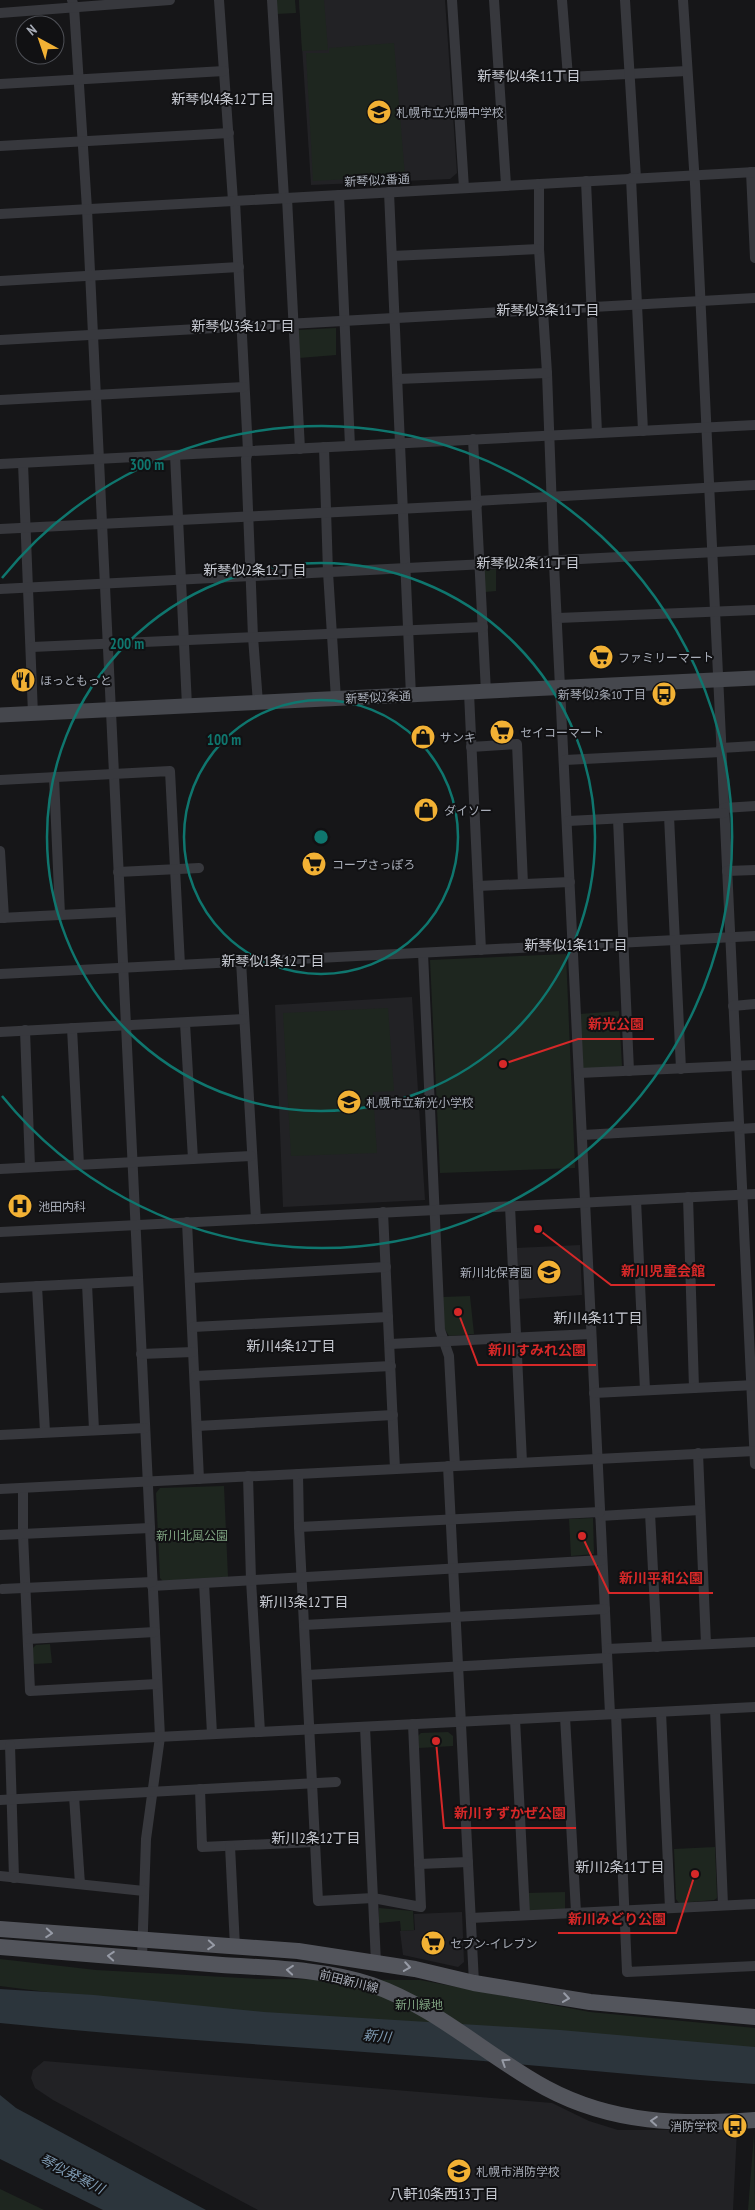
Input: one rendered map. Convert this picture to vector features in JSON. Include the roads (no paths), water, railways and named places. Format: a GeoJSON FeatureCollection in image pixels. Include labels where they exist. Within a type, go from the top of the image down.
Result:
{"type":"FeatureCollection","features":[{"type":"Feature","properties":{"kind":"main road","name":"前田新川線"},"geometry":{"type":"LineString","coordinates":[[0,1929],[298,1951],[415,1969],[474,1983],[590,2002],[755,2017]]}},
{"type":"Feature","properties":{"kind":"main road","name":"前田新川線"},"geometry":{"type":"LineString","coordinates":[[0,1947],[316,1973],[354,1980],[388,1992],[433,2014],[546,2088],[598,2110],[636,2119],[678,2123],[755,2120]]}},
{"type":"Feature","properties":{"kind":"street"},"geometry":{"type":"LineString","coordinates":[[0,13],[73,4],[170,0]]}},
{"type":"Feature","properties":{"kind":"street"},"geometry":{"type":"LineString","coordinates":[[219,0],[239,267],[248,452],[246,459],[250,576],[258,703]]}},
{"type":"Feature","properties":{"kind":"street"},"geometry":{"type":"LineString","coordinates":[[272,0],[294,324],[300,449]]}},
{"type":"Feature","properties":{"kind":"street"},"geometry":{"type":"LineString","coordinates":[[452,0],[464,188]]}},
{"type":"Feature","properties":{"kind":"street"},"geometry":{"type":"LineString","coordinates":[[494,0],[506,185]]}},
{"type":"Feature","properties":{"kind":"street"},"geometry":{"type":"LineString","coordinates":[[562,0],[568,77],[687,70]]}},
{"type":"Feature","properties":{"kind":"street"},"geometry":{"type":"LineString","coordinates":[[625,0],[630,73],[635,305],[642,431]]}},
{"type":"Feature","properties":{"kind":"street"},"geometry":{"type":"LineString","coordinates":[[683,0],[694,175],[742,1194],[750,1269],[755,1464]]}},
{"type":"Feature","properties":{"kind":"street"},"geometry":{"type":"LineString","coordinates":[[73,4],[87,209],[160,1737],[146,1839],[142,1958]]}},
{"type":"Feature","properties":{"kind":"street"},"geometry":{"type":"LineString","coordinates":[[0,84],[224,72]]}},
{"type":"Feature","properties":{"kind":"street"},"geometry":{"type":"LineString","coordinates":[[0,146],[229,133]]}},
{"type":"Feature","properties":{"kind":"street"},"geometry":{"type":"LineString","coordinates":[[753,172],[755,258]]}},
{"type":"Feature","properties":{"kind":"street","name":"新琴似2番通"},"geometry":{"type":"LineString","coordinates":[[0,214],[753,172]]}},
{"type":"Feature","properties":{"kind":"street"},"geometry":{"type":"LineString","coordinates":[[586,181],[590,308],[597,433]]}},
{"type":"Feature","properties":{"kind":"street"},"geometry":{"type":"LineString","coordinates":[[538,184],[539,249],[547,372],[551,498],[562,688],[602,1560],[607,1654],[613,1714],[627,1972],[755,1966]]}},
{"type":"Feature","properties":{"kind":"street"},"geometry":{"type":"LineString","coordinates":[[389,192],[411,696]]}},
{"type":"Feature","properties":{"kind":"street"},"geometry":{"type":"LineString","coordinates":[[338,195],[350,446]]}},
{"type":"Feature","properties":{"kind":"street"},"geometry":{"type":"LineString","coordinates":[[392,256],[539,249]]}},
{"type":"Feature","properties":{"kind":"street"},"geometry":{"type":"LineString","coordinates":[[0,280],[239,267]]}},
{"type":"Feature","properties":{"kind":"street"},"geometry":{"type":"LineString","coordinates":[[0,340],[755,298]]}},
{"type":"Feature","properties":{"kind":"street"},"geometry":{"type":"LineString","coordinates":[[398,379],[547,372]]}},
{"type":"Feature","properties":{"kind":"street"},"geometry":{"type":"LineString","coordinates":[[0,400],[244,387]]}},
{"type":"Feature","properties":{"kind":"street"},"geometry":{"type":"LineString","coordinates":[[0,464],[755,425]]}},
{"type":"Feature","properties":{"kind":"street"},"geometry":{"type":"LineString","coordinates":[[473,440],[486,692]]}},
{"type":"Feature","properties":{"kind":"street"},"geometry":{"type":"LineString","coordinates":[[324,447],[328,572],[336,699]]}},
{"type":"Feature","properties":{"kind":"street"},"geometry":{"type":"LineString","coordinates":[[175,455],[187,706]]}},
{"type":"Feature","properties":{"kind":"street"},"geometry":{"type":"LineString","coordinates":[[23,463],[34,714]]}},
{"type":"Feature","properties":{"kind":"street"},"geometry":{"type":"LineString","coordinates":[[0,529],[402,509],[755,485]]}},
{"type":"Feature","properties":{"kind":"street"},"geometry":{"type":"LineString","coordinates":[[0,589],[755,550]]}},
{"type":"Feature","properties":{"kind":"street"},"geometry":{"type":"LineString","coordinates":[[558,618],[755,610]]}},
{"type":"Feature","properties":{"kind":"street"},"geometry":{"type":"LineString","coordinates":[[32,647],[483,627]]}},
{"type":"Feature","properties":{"kind":"street","name":"新琴似2条通"},"geometry":{"type":"LineString","coordinates":[[0,716],[755,678]]}},
{"type":"Feature","properties":{"kind":"street"},"geometry":{"type":"LineString","coordinates":[[469,693],[480,950]]}},
{"type":"Feature","properties":{"kind":"street"},"geometry":{"type":"LineString","coordinates":[[471,747],[517,744],[523,884]]}},
{"type":"Feature","properties":{"kind":"street"},"geometry":{"type":"LineString","coordinates":[[565,760],[755,746]]}},
{"type":"Feature","properties":{"kind":"street"},"geometry":{"type":"LineString","coordinates":[[0,780],[170,771],[180,965]]}},
{"type":"Feature","properties":{"kind":"street"},"geometry":{"type":"LineString","coordinates":[[54,777],[60,915]]}},
{"type":"Feature","properties":{"kind":"street"},"geometry":{"type":"LineString","coordinates":[[568,820],[669,816],[755,806]]}},
{"type":"Feature","properties":{"kind":"street"},"geometry":{"type":"LineString","coordinates":[[669,816],[681,1069]]}},
{"type":"Feature","properties":{"kind":"street"},"geometry":{"type":"LineString","coordinates":[[618,819],[629,1071]]}},
{"type":"Feature","properties":{"kind":"street"},"geometry":{"type":"LineString","coordinates":[[0,851],[2,918],[120,912]]}},
{"type":"Feature","properties":{"kind":"street"},"geometry":{"type":"LineString","coordinates":[[118,872],[199,868]]}},
{"type":"Feature","properties":{"kind":"street"},"geometry":{"type":"LineString","coordinates":[[727,871],[755,870]]}},
{"type":"Feature","properties":{"kind":"street"},"geometry":{"type":"LineString","coordinates":[[478,886],[570,882]]}},
{"type":"Feature","properties":{"kind":"street"},"geometry":{"type":"LineString","coordinates":[[0,974],[755,936]]}},
{"type":"Feature","properties":{"kind":"street"},"geometry":{"type":"LineString","coordinates":[[423,953],[440,1330],[449,1356],[450,1519],[474,1983]]}},
{"type":"Feature","properties":{"kind":"street"},"geometry":{"type":"LineString","coordinates":[[241,961],[256,1219]]}},
{"type":"Feature","properties":{"kind":"street"},"geometry":{"type":"LineString","coordinates":[[733,1006],[755,1004]]}},
{"type":"Feature","properties":{"kind":"street"},"geometry":{"type":"LineString","coordinates":[[0,1032],[244,1019]]}},
{"type":"Feature","properties":{"kind":"street"},"geometry":{"type":"LineString","coordinates":[[185,1023],[192,1159]]}},
{"type":"Feature","properties":{"kind":"street"},"geometry":{"type":"LineString","coordinates":[[72,1028],[79,1165]]}},
{"type":"Feature","properties":{"kind":"street"},"geometry":{"type":"LineString","coordinates":[[25,1030],[30,1167]]}},
{"type":"Feature","properties":{"kind":"street"},"geometry":{"type":"LineString","coordinates":[[579,1073],[755,1065]]}},
{"type":"Feature","properties":{"kind":"street"},"geometry":{"type":"LineString","coordinates":[[582,1135],[755,1128]]}},
{"type":"Feature","properties":{"kind":"street"},"geometry":{"type":"LineString","coordinates":[[0,1169],[251,1156]]}},
{"type":"Feature","properties":{"kind":"street"},"geometry":{"type":"LineString","coordinates":[[0,1232],[755,1194]]}},
{"type":"Feature","properties":{"kind":"street"},"geometry":{"type":"LineString","coordinates":[[688,1197],[694,1388]]}},
{"type":"Feature","properties":{"kind":"street"},"geometry":{"type":"LineString","coordinates":[[636,1200],[645,1390]]}},
{"type":"Feature","properties":{"kind":"street"},"geometry":{"type":"LineString","coordinates":[[510,1206],[522,1462]]}},
{"type":"Feature","properties":{"kind":"street"},"geometry":{"type":"LineString","coordinates":[[383,1212],[395,1468]]}},
{"type":"Feature","properties":{"kind":"street"},"geometry":{"type":"LineString","coordinates":[[187,1222],[199,1479]]}},
{"type":"Feature","properties":{"kind":"street"},"geometry":{"type":"LineString","coordinates":[[191,1278],[386,1267]]}},
{"type":"Feature","properties":{"kind":"street"},"geometry":{"type":"LineString","coordinates":[[0,1288],[138,1281]]}},
{"type":"Feature","properties":{"kind":"street"},"geometry":{"type":"LineString","coordinates":[[86,1284],[94,1430]]}},
{"type":"Feature","properties":{"kind":"street"},"geometry":{"type":"LineString","coordinates":[[37,1286],[45,1432]]}},
{"type":"Feature","properties":{"kind":"street"},"geometry":{"type":"LineString","coordinates":[[192,1327],[388,1317]]}},
{"type":"Feature","properties":{"kind":"street"},"geometry":{"type":"LineString","coordinates":[[390,1344],[591,1334]]}},
{"type":"Feature","properties":{"kind":"street"},"geometry":{"type":"LineString","coordinates":[[142,1354],[193,1352]]}},
{"type":"Feature","properties":{"kind":"street"},"geometry":{"type":"LineString","coordinates":[[194,1376],[391,1366]]}},
{"type":"Feature","properties":{"kind":"street"},"geometry":{"type":"LineString","coordinates":[[594,1393],[753,1386]]}},
{"type":"Feature","properties":{"kind":"street"},"geometry":{"type":"LineString","coordinates":[[197,1426],[393,1415]]}},
{"type":"Feature","properties":{"kind":"street"},"geometry":{"type":"LineString","coordinates":[[0,1435],[145,1428]]}},
{"type":"Feature","properties":{"kind":"street"},"geometry":{"type":"LineString","coordinates":[[0,1489],[755,1451]]}},
{"type":"Feature","properties":{"kind":"street"},"geometry":{"type":"LineString","coordinates":[[698,1454],[706,1644]]}},
{"type":"Feature","properties":{"kind":"street"},"geometry":{"type":"LineString","coordinates":[[298,1474],[318,1901],[373,1898],[420,1907],[413,1724]]}},
{"type":"Feature","properties":{"kind":"street"},"geometry":{"type":"LineString","coordinates":[[248,1476],[251,1580],[260,1732]]}},
{"type":"Feature","properties":{"kind":"street"},"geometry":{"type":"LineString","coordinates":[[23,1488],[23,1534],[30,1691],[157,1684]]}},
{"type":"Feature","properties":{"kind":"street"},"geometry":{"type":"LineString","coordinates":[[299,1527],[450,1519],[700,1510]]}},
{"type":"Feature","properties":{"kind":"street"},"geometry":{"type":"LineString","coordinates":[[650,1513],[657,1647]]}},
{"type":"Feature","properties":{"kind":"street"},"geometry":{"type":"LineString","coordinates":[[0,1535],[150,1528]]}},
{"type":"Feature","properties":{"kind":"street"},"geometry":{"type":"LineString","coordinates":[[2,1589],[204,1583],[602,1560]]}},
{"type":"Feature","properties":{"kind":"street"},"geometry":{"type":"LineString","coordinates":[[204,1583],[212,1734]]}},
{"type":"Feature","properties":{"kind":"street"},"geometry":{"type":"LineString","coordinates":[[304,1625],[605,1609]]}},
{"type":"Feature","properties":{"kind":"street"},"geometry":{"type":"LineString","coordinates":[[28,1639],[155,1632]]}},
{"type":"Feature","properties":{"kind":"street"},"geometry":{"type":"LineString","coordinates":[[307,1674],[458,1667],[607,1654],[657,1647],[755,1642]]}},
{"type":"Feature","properties":{"kind":"street"},"geometry":{"type":"LineString","coordinates":[[14,1878],[12,1800],[5,1745],[755,1708]]}},
{"type":"Feature","properties":{"kind":"street"},"geometry":{"type":"LineString","coordinates":[[715,1709],[723,1905]]}},
{"type":"Feature","properties":{"kind":"street"},"geometry":{"type":"LineString","coordinates":[[660,1712],[670,1908]]}},
{"type":"Feature","properties":{"kind":"street"},"geometry":{"type":"LineString","coordinates":[[565,1717],[576,1912]]}},
{"type":"Feature","properties":{"kind":"street"},"geometry":{"type":"LineString","coordinates":[[516,1719],[525,1914]]}},
{"type":"Feature","properties":{"kind":"street"},"geometry":{"type":"LineString","coordinates":[[365,1727],[376,1963]]}},
{"type":"Feature","properties":{"kind":"street"},"geometry":{"type":"LineString","coordinates":[[0,1800],[336,1782]]}},
{"type":"Feature","properties":{"kind":"street"},"geometry":{"type":"LineString","coordinates":[[200,1789],[202,1847],[315,1842]]}},
{"type":"Feature","properties":{"kind":"street"},"geometry":{"type":"LineString","coordinates":[[74,1796],[80,1884]]}},
{"type":"Feature","properties":{"kind":"street"},"geometry":{"type":"LineString","coordinates":[[230,1846],[235,1947]]}},
{"type":"Feature","properties":{"kind":"street"},"geometry":{"type":"LineString","coordinates":[[419,1864],[468,1862]]}},
{"type":"Feature","properties":{"kind":"street"},"geometry":{"type":"LineString","coordinates":[[0,1876],[144,1891]]}},
{"type":"Feature","properties":{"kind":"street"},"geometry":{"type":"LineString","coordinates":[[471,1918],[755,1904]]}},
{"type":"Feature","properties":{"kind":"water","name":"新川"},"geometry":{"type":"Polygon","coordinates":[[[0,1989],[94,1995],[264,2012],[560,2030],[755,2047],[755,2084],[433,2057],[216,2042],[0,2023],[0,1989]]]}},
{"type":"Feature","properties":{"kind":"water","name":"琴似発寒川"},"geometry":{"type":"Polygon","coordinates":[[[0,2095],[16,2108],[206,2210],[103,2210],[0,2159],[0,2095]]]}},
{"type":"Feature","properties":{"kind":"place","name":"札幌市立光陽中学校"},"geometry":{"type":"Point","coordinates":[379,112]}},
{"type":"Feature","properties":{"kind":"place","name":"ファミリーマート"},"geometry":{"type":"Point","coordinates":[601,657]}},
{"type":"Feature","properties":{"kind":"place","name":"ほっともっと"},"geometry":{"type":"Point","coordinates":[23,680]}},
{"type":"Feature","properties":{"kind":"place","name":"新琴似2条10丁目"},"geometry":{"type":"Point","coordinates":[664,694]}},
{"type":"Feature","properties":{"kind":"place","name":"セイコーマート"},"geometry":{"type":"Point","coordinates":[502,732]}},
{"type":"Feature","properties":{"kind":"place","name":"サンキ"},"geometry":{"type":"Point","coordinates":[423,737]}},
{"type":"Feature","properties":{"kind":"place","name":"ダイソー"},"geometry":{"type":"Point","coordinates":[426,810]}},
{"type":"Feature","properties":{"kind":"place","name":"コープさっぽろ"},"geometry":{"type":"Point","coordinates":[314,864]}},
{"type":"Feature","properties":{"kind":"place","name":"新光公園"},"geometry":{"type":"Point","coordinates":[503,1064]}},
{"type":"Feature","properties":{"kind":"place","name":"札幌市立新光小学校"},"geometry":{"type":"Point","coordinates":[349,1102]}},
{"type":"Feature","properties":{"kind":"place","name":"池田内科"},"geometry":{"type":"Point","coordinates":[20,1206]}},
{"type":"Feature","properties":{"kind":"place","name":"新川児童会館"},"geometry":{"type":"Point","coordinates":[538,1229]}},
{"type":"Feature","properties":{"kind":"place","name":"新川北保育園"},"geometry":{"type":"Point","coordinates":[549,1272]}},
{"type":"Feature","properties":{"kind":"place","name":"新川すみれ公園"},"geometry":{"type":"Point","coordinates":[458,1312]}},
{"type":"Feature","properties":{"kind":"place","name":"新川平和公園"},"geometry":{"type":"Point","coordinates":[582,1536]}},
{"type":"Feature","properties":{"kind":"place","name":"新川すずかぜ公園"},"geometry":{"type":"Point","coordinates":[436,1741]}},
{"type":"Feature","properties":{"kind":"place","name":"新川みどり公園"},"geometry":{"type":"Point","coordinates":[695,1874]}},
{"type":"Feature","properties":{"kind":"place","name":"セブン-イレブン"},"geometry":{"type":"Point","coordinates":[433,1943]}},
{"type":"Feature","properties":{"kind":"place","name":"消防学校"},"geometry":{"type":"Point","coordinates":[735,2126]}},
{"type":"Feature","properties":{"kind":"place","name":"札幌市消防学校"},"geometry":{"type":"Point","coordinates":[459,2171]}},
{"type":"Feature","properties":{"kind":"district","name":"新琴似4条11丁目"},"geometry":{"type":"Point","coordinates":[529,76]}},
{"type":"Feature","properties":{"kind":"district","name":"新琴似4条12丁目"},"geometry":{"type":"Point","coordinates":[223,99]}},
{"type":"Feature","properties":{"kind":"district","name":"新琴似3条11丁目"},"geometry":{"type":"Point","coordinates":[548,310]}},
{"type":"Feature","properties":{"kind":"district","name":"新琴似3条12丁目"},"geometry":{"type":"Point","coordinates":[243,326]}},
{"type":"Feature","properties":{"kind":"district","name":"新琴似2条11丁目"},"geometry":{"type":"Point","coordinates":[528,563]}},
{"type":"Feature","properties":{"kind":"district","name":"新琴似2条12丁目"},"geometry":{"type":"Point","coordinates":[255,570]}},
{"type":"Feature","properties":{"kind":"district","name":"新琴似1条11丁目"},"geometry":{"type":"Point","coordinates":[576,945]}},
{"type":"Feature","properties":{"kind":"district","name":"新琴似1条12丁目"},"geometry":{"type":"Point","coordinates":[273,961]}},
{"type":"Feature","properties":{"kind":"district","name":"新川4条11丁目"},"geometry":{"type":"Point","coordinates":[598,1318]}},
{"type":"Feature","properties":{"kind":"district","name":"新川4条12丁目"},"geometry":{"type":"Point","coordinates":[291,1346]}},
{"type":"Feature","properties":{"kind":"district","name":"新川3条12丁目"},"geometry":{"type":"Point","coordinates":[304,1602]}},
{"type":"Feature","properties":{"kind":"district","name":"新川2条12丁目"},"geometry":{"type":"Point","coordinates":[316,1838]}},
{"type":"Feature","properties":{"kind":"district","name":"新川2条11丁目"},"geometry":{"type":"Point","coordinates":[620,1867]}},
{"type":"Feature","properties":{"kind":"district","name":"八軒10条西13丁目"},"geometry":{"type":"Point","coordinates":[444,2194]}},
{"type":"Feature","properties":{"kind":"park label","name":"新川北風公園"},"geometry":{"type":"Point","coordinates":[192,1535]}},
{"type":"Feature","properties":{"kind":"park label","name":"新川緑地"},"geometry":{"type":"Point","coordinates":[419,2004]}}]}
